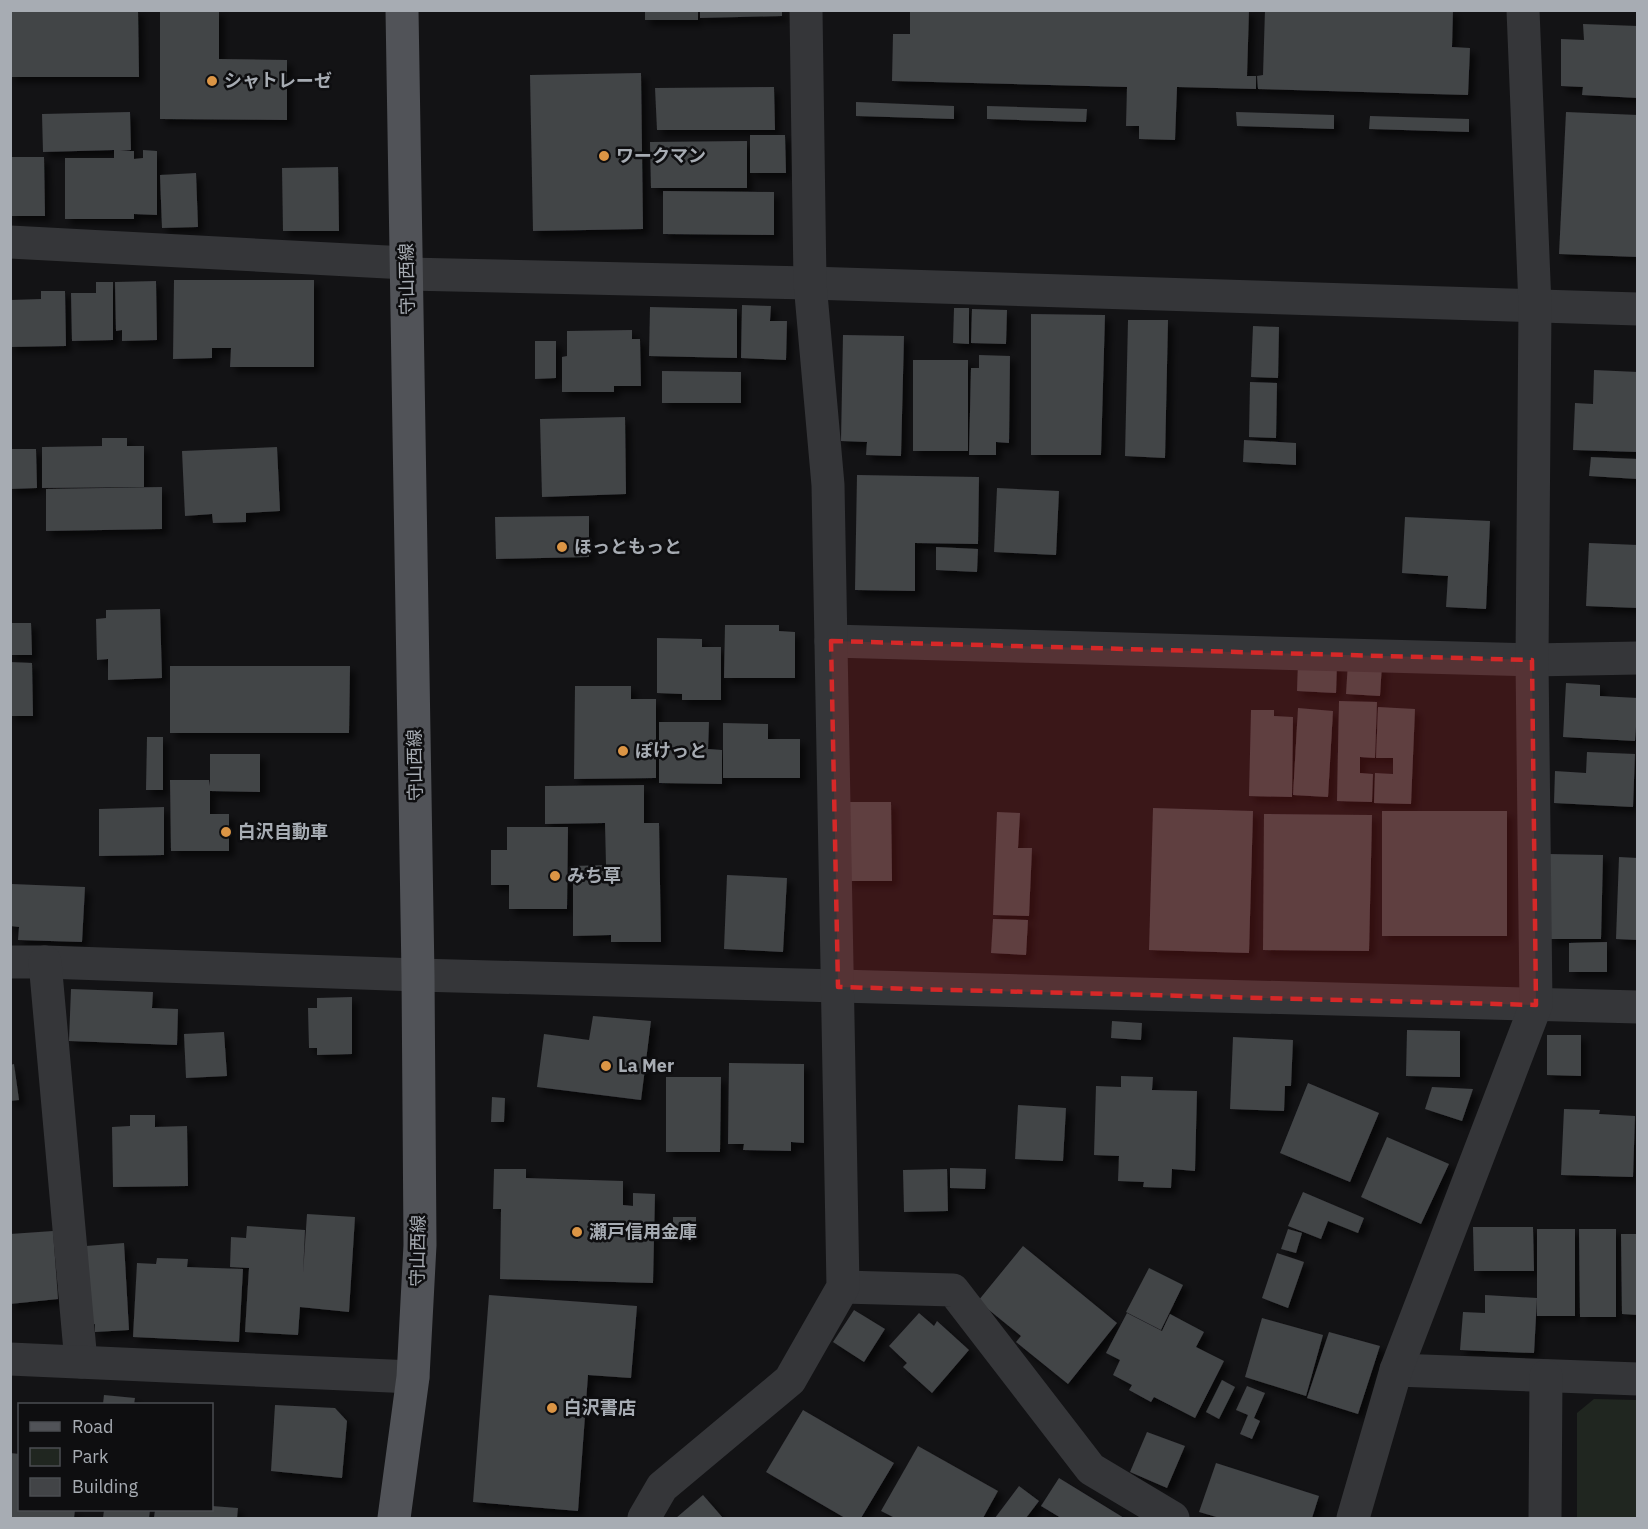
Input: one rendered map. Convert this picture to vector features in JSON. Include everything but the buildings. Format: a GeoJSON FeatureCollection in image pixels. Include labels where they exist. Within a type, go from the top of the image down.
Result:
{"type":"FeatureCollection","features":[{"type":"Feature","properties":{"kind":"main road","name":"守山西線"},"geometry":{"type":"LineString","coordinates":[[394,1518],[413,1377],[420,1245],[418,975],[402,10]]}},
{"type":"Feature","properties":{"kind":"street"},"geometry":{"type":"LineString","coordinates":[[644,1518],[662,1487],[790,1380],[843,1287],[828,485],[810,283],[806,10]]}},
{"type":"Feature","properties":{"kind":"street"},"geometry":{"type":"LineString","coordinates":[[1353,1518],[1396,1370],[1536,1005],[1532,660],[1535,306],[1523,10]]}},
{"type":"Feature","properties":{"kind":"street"},"geometry":{"type":"LineString","coordinates":[[10,242],[406,268],[1638,309]]}},
{"type":"Feature","properties":{"kind":"street"},"geometry":{"type":"LineString","coordinates":[[831,641],[1532,660],[1638,658]]}},
{"type":"Feature","properties":{"kind":"street"},"geometry":{"type":"LineString","coordinates":[[45,962],[81,1362]]}},
{"type":"Feature","properties":{"kind":"street"},"geometry":{"type":"LineString","coordinates":[[10,963],[45,962],[838,987],[1638,1007]]}},
{"type":"Feature","properties":{"kind":"street"},"geometry":{"type":"LineString","coordinates":[[843,1287],[953,1290],[1091,1469],[1173,1518]]}},
{"type":"Feature","properties":{"kind":"street"},"geometry":{"type":"LineString","coordinates":[[10,1359],[413,1377]]}},
{"type":"Feature","properties":{"kind":"street"},"geometry":{"type":"LineString","coordinates":[[1396,1370],[1638,1378]]}},
{"type":"Feature","properties":{"kind":"street"},"geometry":{"type":"LineString","coordinates":[[1545,1518],[1546,1376]]}},
{"type":"Feature","properties":{"kind":"highlighted area"},"geometry":{"type":"Polygon","coordinates":[[[831,641],[1532,660],[1536,1005],[838,987],[831,641]]]}},
{"type":"Feature","properties":{"kind":"green space"},"geometry":{"type":"Polygon","coordinates":[[[1594,1399],[1637,1400],[1637,1518],[1577,1518],[1577,1413],[1594,1399]]]}},
{"type":"Feature","properties":{"kind":"place","name":"シャトレーゼ"},"geometry":{"type":"Point","coordinates":[212,81]}},
{"type":"Feature","properties":{"kind":"place","name":"ワークマン"},"geometry":{"type":"Point","coordinates":[604,156]}},
{"type":"Feature","properties":{"kind":"place","name":"ほっともっと"},"geometry":{"type":"Point","coordinates":[562,547]}},
{"type":"Feature","properties":{"kind":"place","name":"ぽけっと"},"geometry":{"type":"Point","coordinates":[623,751]}},
{"type":"Feature","properties":{"kind":"place","name":"白沢自動車"},"geometry":{"type":"Point","coordinates":[226,832]}},
{"type":"Feature","properties":{"kind":"place","name":"みち草"},"geometry":{"type":"Point","coordinates":[555,876]}},
{"type":"Feature","properties":{"kind":"place","name":"La Mer"},"geometry":{"type":"Point","coordinates":[606,1066]}},
{"type":"Feature","properties":{"kind":"place","name":"瀬戸信用金庫"},"geometry":{"type":"Point","coordinates":[577,1232]}},
{"type":"Feature","properties":{"kind":"place","name":"白沢書店"},"geometry":{"type":"Point","coordinates":[552,1408]}}]}
